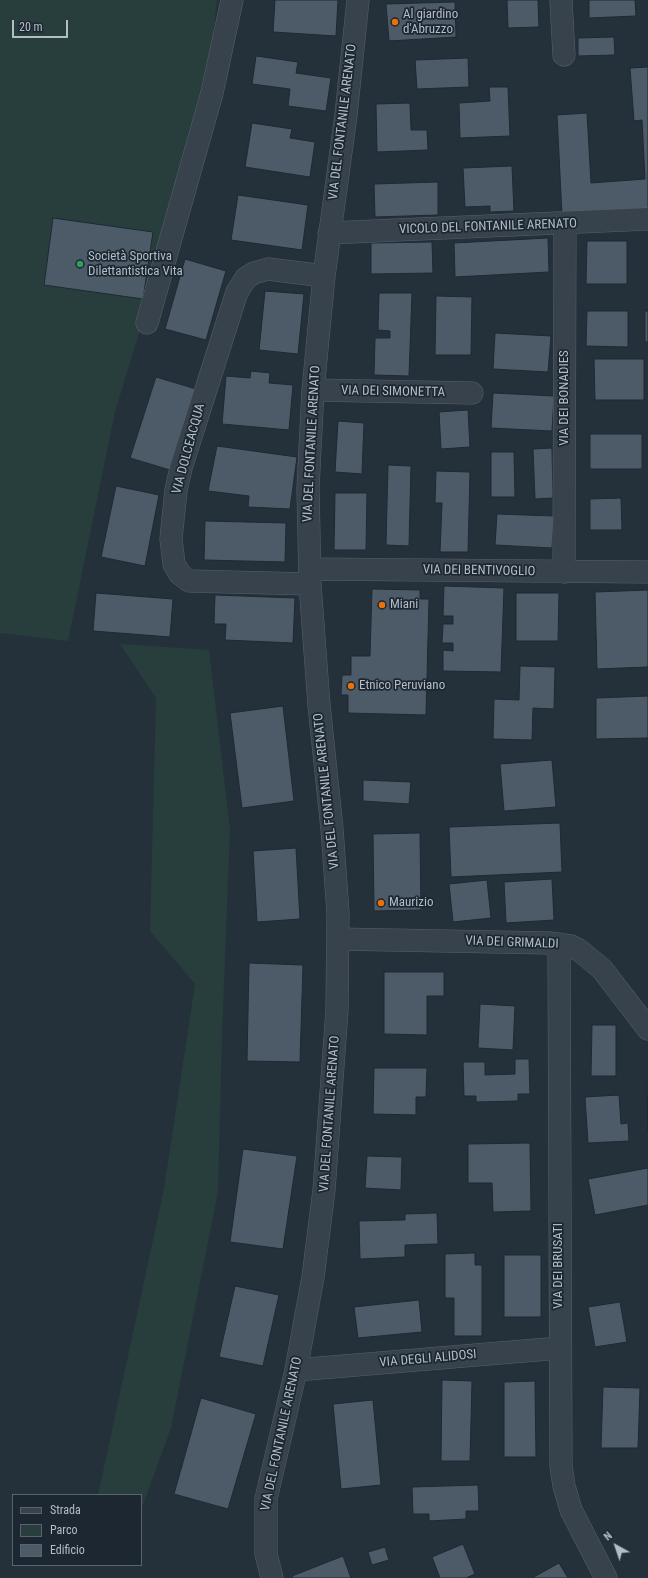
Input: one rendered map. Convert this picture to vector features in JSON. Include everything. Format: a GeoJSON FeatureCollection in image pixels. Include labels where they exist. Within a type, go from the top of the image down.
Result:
{"type":"FeatureCollection","features":[{"type":"Feature","properties":{"kind":"street"},"geometry":{"type":"LineString","coordinates":[[147,323],[212,93],[232,0]]}},
{"type":"Feature","properties":{"kind":"street","name":"VIA DEL FONTANILE ARENATO"},"geometry":{"type":"LineString","coordinates":[[272,1578],[266,1554],[266,1499],[296,1370],[313,1277],[324,1190],[337,1010],[338,914],[332,829],[319,705],[310,577],[308,473],[324,276],[346,115],[358,0]]}},
{"type":"Feature","properties":{"kind":"street"},"geometry":{"type":"LineString","coordinates":[[561,0],[564,55]]}},
{"type":"Feature","properties":{"kind":"street","name":"VICOLO DEL FONTANILE ARENATO"},"geometry":{"type":"LineString","coordinates":[[329,233],[565,224],[648,219]]}},
{"type":"Feature","properties":{"kind":"street","name":"VIA DEI BONADIES"},"geometry":{"type":"LineString","coordinates":[[564,572],[565,224]]}},
{"type":"Feature","properties":{"kind":"street","name":"VIA DOLCEACQUA"},"geometry":{"type":"LineString","coordinates":[[310,577],[188,581],[180,574],[174,564],[171,539],[176,490],[181,468],[237,292],[246,278],[254,273],[268,269],[324,276]]}},
{"type":"Feature","properties":{"kind":"street","name":"VIA DEI SIMONETTA"},"geometry":{"type":"LineString","coordinates":[[314,390],[472,393]]}},
{"type":"Feature","properties":{"kind":"street","name":"VIA DEI BENTIVOGLIO"},"geometry":{"type":"LineString","coordinates":[[310,577],[564,572],[648,572]]}},
{"type":"Feature","properties":{"kind":"street","name":"VIA DEI GRIMALDI"},"geometry":{"type":"LineString","coordinates":[[338,939],[559,944],[579,950],[598,965],[648,1029]]}},
{"type":"Feature","properties":{"kind":"street","name":"VIA DEI BRUSATI"},"geometry":{"type":"LineString","coordinates":[[559,944],[561,1461],[564,1486],[574,1518],[606,1578]]}},
{"type":"Feature","properties":{"kind":"street","name":"VIA DEGLI ALIDOSI"},"geometry":{"type":"LineString","coordinates":[[296,1370],[560,1348]]}},
{"type":"Feature","properties":{"kind":"green space","name":"Società Sportiva Dilettantistica Vita"},"geometry":{"type":"Polygon","coordinates":[[[0,0],[217,0],[204,111],[188,171],[115,412],[68,641],[0,633],[0,0]]]}},
{"type":"Feature","properties":{"kind":"green space"},"geometry":{"type":"Polygon","coordinates":[[[120,644],[209,650],[230,829],[218,1192],[171,1428],[142,1507],[142,1494],[98,1494],[164,1189],[195,984],[150,931],[156,698],[120,644]]]}},
{"type":"Feature","properties":{"kind":"building"},"geometry":{"type":"Polygon","coordinates":[[[275,0],[338,0],[336,36],[273,32],[275,0]]]}},
{"type":"Feature","properties":{"kind":"building"},"geometry":{"type":"Polygon","coordinates":[[[507,0],[538,0],[539,27],[508,28],[507,0]]]}},
{"type":"Feature","properties":{"kind":"building"},"geometry":{"type":"Polygon","coordinates":[[[589,0],[635,0],[636,16],[589,18],[589,0]]]}},
{"type":"Feature","properties":{"kind":"building"},"geometry":{"type":"Polygon","coordinates":[[[455,2],[456,37],[389,41],[386,4],[455,2]]]}},
{"type":"Feature","properties":{"kind":"building"},"geometry":{"type":"Polygon","coordinates":[[[614,37],[615,55],[578,56],[578,38],[614,37]]]}},
{"type":"Feature","properties":{"kind":"building"},"geometry":{"type":"Polygon","coordinates":[[[256,56],[298,62],[296,73],[331,78],[326,111],[288,106],[290,89],[252,84],[256,56]]]}},
{"type":"Feature","properties":{"kind":"building"},"geometry":{"type":"Polygon","coordinates":[[[468,58],[469,87],[417,89],[415,60],[468,58]]]}},
{"type":"Feature","properties":{"kind":"building"},"geometry":{"type":"Polygon","coordinates":[[[648,67],[648,210],[562,215],[557,115],[587,113],[591,183],[645,179],[642,120],[634,121],[630,68],[648,67]]]}},
{"type":"Feature","properties":{"kind":"building"},"geometry":{"type":"Polygon","coordinates":[[[489,87],[508,87],[510,136],[460,138],[459,103],[490,101],[489,87]]]}},
{"type":"Feature","properties":{"kind":"building"},"geometry":{"type":"Polygon","coordinates":[[[410,103],[411,130],[427,130],[428,150],[377,152],[376,104],[410,103]]]}},
{"type":"Feature","properties":{"kind":"building"},"geometry":{"type":"Polygon","coordinates":[[[252,123],[292,129],[290,138],[315,142],[310,177],[245,167],[252,123]]]}},
{"type":"Feature","properties":{"kind":"building"},"geometry":{"type":"Polygon","coordinates":[[[512,166],[514,211],[490,212],[490,206],[465,207],[463,168],[512,166]]]}},
{"type":"Feature","properties":{"kind":"building"},"geometry":{"type":"Polygon","coordinates":[[[438,182],[438,215],[375,217],[374,184],[438,182]]]}},
{"type":"Feature","properties":{"kind":"building"},"geometry":{"type":"Polygon","coordinates":[[[238,195],[308,205],[302,250],[231,240],[238,195]]]}},
{"type":"Feature","properties":{"kind":"building"},"geometry":{"type":"Polygon","coordinates":[[[53,218],[153,232],[143,299],[44,285],[53,218]]]}},
{"type":"Feature","properties":{"kind":"building"},"geometry":{"type":"Polygon","coordinates":[[[548,238],[549,272],[455,277],[454,243],[548,238]]]}},
{"type":"Feature","properties":{"kind":"building"},"geometry":{"type":"Polygon","coordinates":[[[587,241],[627,241],[627,284],[586,284],[587,241]]]}},
{"type":"Feature","properties":{"kind":"building"},"geometry":{"type":"Polygon","coordinates":[[[432,242],[433,273],[371,274],[371,243],[432,242]]]}},
{"type":"Feature","properties":{"kind":"building"},"geometry":{"type":"Polygon","coordinates":[[[185,259],[226,271],[206,340],[165,329],[185,259]]]}},
{"type":"Feature","properties":{"kind":"building"},"geometry":{"type":"Polygon","coordinates":[[[265,291],[304,294],[298,354],[259,350],[265,291]]]}},
{"type":"Feature","properties":{"kind":"building"},"geometry":{"type":"Polygon","coordinates":[[[379,293],[412,293],[409,376],[374,375],[375,338],[390,338],[390,331],[378,330],[379,293]]]}},
{"type":"Feature","properties":{"kind":"building"},"geometry":{"type":"Polygon","coordinates":[[[436,296],[472,297],[471,355],[435,355],[436,296]]]}},
{"type":"Feature","properties":{"kind":"building"},"geometry":{"type":"Polygon","coordinates":[[[587,311],[628,311],[628,347],[586,346],[587,311]]]}},
{"type":"Feature","properties":{"kind":"building"},"geometry":{"type":"Polygon","coordinates":[[[645,311],[648,311],[648,342],[645,342],[645,311]]]}},
{"type":"Feature","properties":{"kind":"building"},"geometry":{"type":"Polygon","coordinates":[[[495,333],[551,336],[548,372],[493,369],[495,333]]]}},
{"type":"Feature","properties":{"kind":"building"},"geometry":{"type":"Polygon","coordinates":[[[594,359],[644,359],[644,400],[595,400],[594,359]]]}},
{"type":"Feature","properties":{"kind":"building"},"geometry":{"type":"Polygon","coordinates":[[[251,371],[270,373],[269,383],[293,385],[289,430],[222,424],[226,376],[250,378],[251,371]]]}},
{"type":"Feature","properties":{"kind":"building"},"geometry":{"type":"Polygon","coordinates":[[[156,377],[196,389],[170,470],[130,458],[156,377]]]}},
{"type":"Feature","properties":{"kind":"building"},"geometry":{"type":"Polygon","coordinates":[[[493,393],[554,396],[552,431],[491,428],[493,393]]]}},
{"type":"Feature","properties":{"kind":"building"},"geometry":{"type":"Polygon","coordinates":[[[468,410],[470,447],[441,449],[439,412],[468,410]]]}},
{"type":"Feature","properties":{"kind":"building"},"geometry":{"type":"Polygon","coordinates":[[[338,421],[364,423],[362,474],[335,472],[338,421]]]}},
{"type":"Feature","properties":{"kind":"building"},"geometry":{"type":"Polygon","coordinates":[[[590,434],[642,434],[642,469],[590,469],[590,434]]]}},
{"type":"Feature","properties":{"kind":"building"},"geometry":{"type":"Polygon","coordinates":[[[217,446],[297,457],[290,509],[248,507],[249,496],[208,491],[217,446]]]}},
{"type":"Feature","properties":{"kind":"building"},"geometry":{"type":"Polygon","coordinates":[[[552,448],[553,498],[535,499],[533,449],[552,448]]]}},
{"type":"Feature","properties":{"kind":"building"},"geometry":{"type":"Polygon","coordinates":[[[491,452],[514,452],[515,497],[491,497],[491,452]]]}},
{"type":"Feature","properties":{"kind":"building"},"geometry":{"type":"Polygon","coordinates":[[[388,465],[411,466],[409,546],[386,545],[388,465]]]}},
{"type":"Feature","properties":{"kind":"building"},"geometry":{"type":"Polygon","coordinates":[[[436,471],[470,472],[468,552],[440,552],[442,503],[435,503],[436,471]]]}},
{"type":"Feature","properties":{"kind":"building"},"geometry":{"type":"Polygon","coordinates":[[[116,486],[159,495],[145,566],[101,557],[116,486]]]}},
{"type":"Feature","properties":{"kind":"building"},"geometry":{"type":"Polygon","coordinates":[[[335,493],[367,493],[366,550],[334,550],[335,493]]]}},
{"type":"Feature","properties":{"kind":"building"},"geometry":{"type":"Polygon","coordinates":[[[621,498],[622,530],[590,530],[590,499],[621,498]]]}},
{"type":"Feature","properties":{"kind":"building"},"geometry":{"type":"Polygon","coordinates":[[[497,514],[554,516],[552,548],[495,545],[497,514]]]}},
{"type":"Feature","properties":{"kind":"building"},"geometry":{"type":"Polygon","coordinates":[[[205,521],[286,523],[285,562],[204,560],[205,521]]]}},
{"type":"Feature","properties":{"kind":"building"},"geometry":{"type":"Polygon","coordinates":[[[444,586],[504,588],[501,672],[443,671],[443,650],[453,651],[453,643],[442,643],[443,624],[453,624],[453,616],[443,616],[444,586]]]}},
{"type":"Feature","properties":{"kind":"building"},"geometry":{"type":"Polygon","coordinates":[[[372,589],[420,590],[420,599],[429,599],[426,715],[348,713],[348,695],[341,695],[342,675],[351,675],[351,656],[370,656],[372,589]]]}},
{"type":"Feature","properties":{"kind":"building"},"geometry":{"type":"Polygon","coordinates":[[[648,590],[648,667],[597,669],[595,592],[648,590]]]}},
{"type":"Feature","properties":{"kind":"building"},"geometry":{"type":"Polygon","coordinates":[[[96,593],[173,599],[170,637],[93,631],[96,593]]]}},
{"type":"Feature","properties":{"kind":"building"},"geometry":{"type":"Polygon","coordinates":[[[516,593],[559,593],[558,641],[516,641],[516,593]]]}},
{"type":"Feature","properties":{"kind":"building"},"geometry":{"type":"Polygon","coordinates":[[[215,595],[295,598],[293,643],[225,640],[226,624],[214,624],[215,595]]]}},
{"type":"Feature","properties":{"kind":"building"},"geometry":{"type":"Polygon","coordinates":[[[520,666],[555,667],[554,709],[533,708],[532,740],[493,739],[494,699],[519,700],[520,666]]]}},
{"type":"Feature","properties":{"kind":"building"},"geometry":{"type":"Polygon","coordinates":[[[648,696],[648,738],[596,739],[596,698],[648,696]]]}},
{"type":"Feature","properties":{"kind":"building"},"geometry":{"type":"Polygon","coordinates":[[[283,706],[294,801],[242,808],[230,713],[283,706]]]}},
{"type":"Feature","properties":{"kind":"building"},"geometry":{"type":"Polygon","coordinates":[[[552,760],[556,807],[504,811],[500,764],[552,760]]]}},
{"type":"Feature","properties":{"kind":"building"},"geometry":{"type":"Polygon","coordinates":[[[363,780],[411,782],[409,804],[363,801],[363,780]]]}},
{"type":"Feature","properties":{"kind":"building"},"geometry":{"type":"Polygon","coordinates":[[[560,823],[562,872],[451,877],[449,827],[560,823]]]}},
{"type":"Feature","properties":{"kind":"building"},"geometry":{"type":"Polygon","coordinates":[[[420,833],[421,910],[374,911],[373,834],[420,833]]]}},
{"type":"Feature","properties":{"kind":"building"},"geometry":{"type":"Polygon","coordinates":[[[296,848],[300,919],[257,922],[253,851],[296,848]]]}},
{"type":"Feature","properties":{"kind":"building"},"geometry":{"type":"Polygon","coordinates":[[[552,879],[554,920],[506,923],[504,882],[552,879]]]}},
{"type":"Feature","properties":{"kind":"building"},"geometry":{"type":"Polygon","coordinates":[[[487,880],[491,918],[453,922],[449,884],[487,880]]]}},
{"type":"Feature","properties":{"kind":"building"},"geometry":{"type":"Polygon","coordinates":[[[249,963],[303,965],[300,1062],[247,1061],[249,963]]]}},
{"type":"Feature","properties":{"kind":"building"},"geometry":{"type":"Polygon","coordinates":[[[384,972],[444,972],[444,996],[427,996],[427,1035],[384,1034],[384,972]]]}},
{"type":"Feature","properties":{"kind":"building"},"geometry":{"type":"Polygon","coordinates":[[[480,1004],[515,1006],[513,1050],[478,1048],[480,1004]]]}},
{"type":"Feature","properties":{"kind":"building"},"geometry":{"type":"Polygon","coordinates":[[[592,1025],[616,1025],[616,1076],[591,1076],[592,1025]]]}},
{"type":"Feature","properties":{"kind":"building"},"geometry":{"type":"Polygon","coordinates":[[[515,1059],[529,1059],[530,1094],[518,1094],[518,1101],[476,1102],[476,1096],[464,1096],[463,1062],[485,1062],[485,1075],[515,1074],[515,1059]]]}},
{"type":"Feature","properties":{"kind":"building"},"geometry":{"type":"Polygon","coordinates":[[[374,1068],[427,1068],[426,1097],[416,1097],[416,1115],[373,1114],[374,1068]]]}},
{"type":"Feature","properties":{"kind":"building"},"geometry":{"type":"Polygon","coordinates":[[[647,1085],[648,1085],[648,1131],[647,1085]]]}},
{"type":"Feature","properties":{"kind":"building"},"geometry":{"type":"Polygon","coordinates":[[[619,1095],[621,1124],[628,1123],[629,1141],[588,1143],[585,1097],[619,1095]]]}},
{"type":"Feature","properties":{"kind":"building"},"geometry":{"type":"Polygon","coordinates":[[[530,1143],[531,1211],[493,1212],[492,1183],[468,1183],[468,1144],[530,1143]]]}},
{"type":"Feature","properties":{"kind":"building"},"geometry":{"type":"Polygon","coordinates":[[[243,1149],[297,1156],[283,1249],[230,1242],[243,1149]]]}},
{"type":"Feature","properties":{"kind":"building"},"geometry":{"type":"Polygon","coordinates":[[[367,1156],[402,1157],[401,1190],[365,1188],[367,1156]]]}},
{"type":"Feature","properties":{"kind":"building"},"geometry":{"type":"Polygon","coordinates":[[[648,1168],[648,1205],[595,1215],[588,1179],[648,1168]]]}},
{"type":"Feature","properties":{"kind":"building"},"geometry":{"type":"Polygon","coordinates":[[[437,1213],[438,1244],[405,1245],[405,1257],[360,1259],[359,1221],[405,1220],[405,1214],[437,1213]]]}},
{"type":"Feature","properties":{"kind":"building"},"geometry":{"type":"Polygon","coordinates":[[[475,1253],[475,1265],[482,1265],[482,1336],[454,1336],[454,1298],[445,1298],[445,1254],[475,1253]]]}},
{"type":"Feature","properties":{"kind":"building"},"geometry":{"type":"Polygon","coordinates":[[[504,1255],[541,1255],[541,1317],[504,1317],[504,1255]]]}},
{"type":"Feature","properties":{"kind":"building"},"geometry":{"type":"Polygon","coordinates":[[[235,1286],[279,1295],[263,1366],[219,1357],[235,1286]]]}},
{"type":"Feature","properties":{"kind":"building"},"geometry":{"type":"Polygon","coordinates":[[[419,1300],[422,1332],[358,1338],[354,1307],[419,1300]]]}},
{"type":"Feature","properties":{"kind":"building"},"geometry":{"type":"Polygon","coordinates":[[[620,1302],[627,1342],[595,1347],[588,1307],[620,1302]]]}},
{"type":"Feature","properties":{"kind":"building"},"geometry":{"type":"Polygon","coordinates":[[[442,1380],[472,1381],[470,1461],[441,1461],[442,1380]]]}},
{"type":"Feature","properties":{"kind":"building"},"geometry":{"type":"Polygon","coordinates":[[[535,1381],[536,1457],[504,1457],[504,1382],[535,1381]]]}},
{"type":"Feature","properties":{"kind":"building"},"geometry":{"type":"Polygon","coordinates":[[[603,1387],[640,1388],[638,1448],[601,1448],[603,1387]]]}},
{"type":"Feature","properties":{"kind":"building"},"geometry":{"type":"Polygon","coordinates":[[[201,1398],[256,1414],[228,1509],[174,1494],[201,1398]]]}},
{"type":"Feature","properties":{"kind":"building"},"geometry":{"type":"Polygon","coordinates":[[[373,1400],[381,1485],[341,1489],[333,1404],[373,1400]]]}},
{"type":"Feature","properties":{"kind":"building"},"geometry":{"type":"Polygon","coordinates":[[[478,1485],[479,1511],[466,1511],[466,1519],[429,1521],[429,1514],[413,1514],[412,1487],[478,1485]]]}},
{"type":"Feature","properties":{"kind":"building"},"geometry":{"type":"Polygon","coordinates":[[[463,1544],[475,1574],[466,1578],[440,1578],[432,1557],[463,1544]]]}},
{"type":"Feature","properties":{"kind":"building"},"geometry":{"type":"Polygon","coordinates":[[[385,1547],[389,1560],[372,1565],[368,1552],[385,1547]]]}},
{"type":"Feature","properties":{"kind":"building"},"geometry":{"type":"Polygon","coordinates":[[[343,1556],[351,1578],[293,1578],[292,1576],[343,1556]]]}},
{"type":"Feature","properties":{"kind":"building"},"geometry":{"type":"Polygon","coordinates":[[[559,1563],[568,1578],[532,1578],[559,1563]]]}},
{"type":"Feature","properties":{"kind":"place","name":"Al giardino d'Abruzzo"},"geometry":{"type":"Point","coordinates":[395,22]}},
{"type":"Feature","properties":{"kind":"place","name":"Società Sportiva Dilettantistica Vita"},"geometry":{"type":"Point","coordinates":[80,264]}},
{"type":"Feature","properties":{"kind":"place","name":"Miani"},"geometry":{"type":"Point","coordinates":[382,605]}},
{"type":"Feature","properties":{"kind":"place","name":"Etnico Peruviano"},"geometry":{"type":"Point","coordinates":[351,686]}},
{"type":"Feature","properties":{"kind":"place","name":"Maurizio"},"geometry":{"type":"Point","coordinates":[381,903]}}]}
